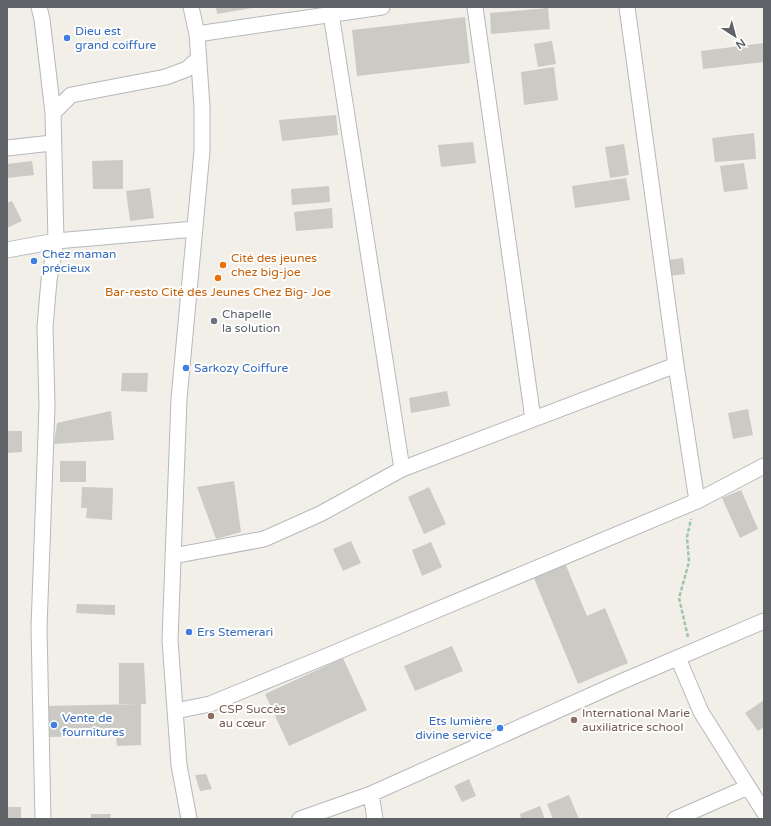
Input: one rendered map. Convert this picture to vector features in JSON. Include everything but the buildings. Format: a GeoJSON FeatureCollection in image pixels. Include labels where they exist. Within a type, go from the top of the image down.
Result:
{"type":"FeatureCollection","features":[{"type":"Feature","properties":{"kind":"street"},"geometry":{"type":"LineString","coordinates":[[39,7],[42,19],[53,114],[52,143],[56,240],[49,280],[45,327],[47,406],[39,628],[43,819]]}},
{"type":"Feature","properties":{"kind":"street"},"geometry":{"type":"LineString","coordinates":[[188,819],[179,765],[170,640],[179,400],[202,151],[202,106],[197,34],[191,7]]}},
{"type":"Feature","properties":{"kind":"street"},"geometry":{"type":"LineString","coordinates":[[197,34],[331,10],[382,7]]}},
{"type":"Feature","properties":{"kind":"street"},"geometry":{"type":"LineString","coordinates":[[475,7],[533,419]]}},
{"type":"Feature","properties":{"kind":"street"},"geometry":{"type":"LineString","coordinates":[[627,7],[676,365],[697,501]]}},
{"type":"Feature","properties":{"kind":"street"},"geometry":{"type":"LineString","coordinates":[[331,10],[402,469]]}},
{"type":"Feature","properties":{"kind":"street"},"geometry":{"type":"LineString","coordinates":[[53,114],[70,95],[166,77],[187,69],[198,59]]}},
{"type":"Feature","properties":{"kind":"street"},"geometry":{"type":"LineString","coordinates":[[7,148],[52,143]]}},
{"type":"Feature","properties":{"kind":"street"},"geometry":{"type":"LineString","coordinates":[[7,250],[56,240],[195,228]]}},
{"type":"Feature","properties":{"kind":"street"},"geometry":{"type":"LineString","coordinates":[[173,556],[264,539],[320,514],[402,469],[676,365]]}},
{"type":"Feature","properties":{"kind":"street"},"geometry":{"type":"LineString","coordinates":[[175,711],[210,704],[697,501],[764,466]]}},
{"type":"Feature","properties":{"kind":"street"},"geometry":{"type":"LineString","coordinates":[[300,819],[370,794],[623,681],[764,621]]}},
{"type":"Feature","properties":{"kind":"street"},"geometry":{"type":"LineString","coordinates":[[678,658],[701,712],[764,812]]}},
{"type":"Feature","properties":{"kind":"street"},"geometry":{"type":"LineString","coordinates":[[675,819],[748,787]]}},
{"type":"Feature","properties":{"kind":"street"},"geometry":{"type":"LineString","coordinates":[[370,794],[375,819]]}},
{"type":"Feature","properties":{"kind":"path"},"geometry":{"type":"LineString","coordinates":[[678,658],[689,639],[679,598],[689,562],[687,546],[688,527],[697,501]]}},
{"type":"Feature","properties":{"kind":"place","name":"Dieu est grand coiffure"},"geometry":{"type":"Point","coordinates":[67,38]}},
{"type":"Feature","properties":{"kind":"place","name":"Chez maman précieux"},"geometry":{"type":"Point","coordinates":[34,261]}},
{"type":"Feature","properties":{"kind":"place","name":"Cité des jeunes chez big-joe"},"geometry":{"type":"Point","coordinates":[223,265]}},
{"type":"Feature","properties":{"kind":"place","name":"Bar-resto Cité des Jeunes Chez Big- Joe"},"geometry":{"type":"Point","coordinates":[218,278]}},
{"type":"Feature","properties":{"kind":"place","name":"Chapelle la solution"},"geometry":{"type":"Point","coordinates":[214,321]}},
{"type":"Feature","properties":{"kind":"place","name":"Sarkozy Coiffure"},"geometry":{"type":"Point","coordinates":[186,368]}},
{"type":"Feature","properties":{"kind":"place","name":"Ers Stemerari"},"geometry":{"type":"Point","coordinates":[189,632]}},
{"type":"Feature","properties":{"kind":"place","name":"CSP Succès au cœur"},"geometry":{"type":"Point","coordinates":[211,716]}},
{"type":"Feature","properties":{"kind":"place","name":"International Marie auxiliatrice school"},"geometry":{"type":"Point","coordinates":[574,720]}},
{"type":"Feature","properties":{"kind":"place","name":"Vente de fournitures"},"geometry":{"type":"Point","coordinates":[54,725]}},
{"type":"Feature","properties":{"kind":"place","name":"Ets lumière divine service"},"geometry":{"type":"Point","coordinates":[500,728]}}]}
